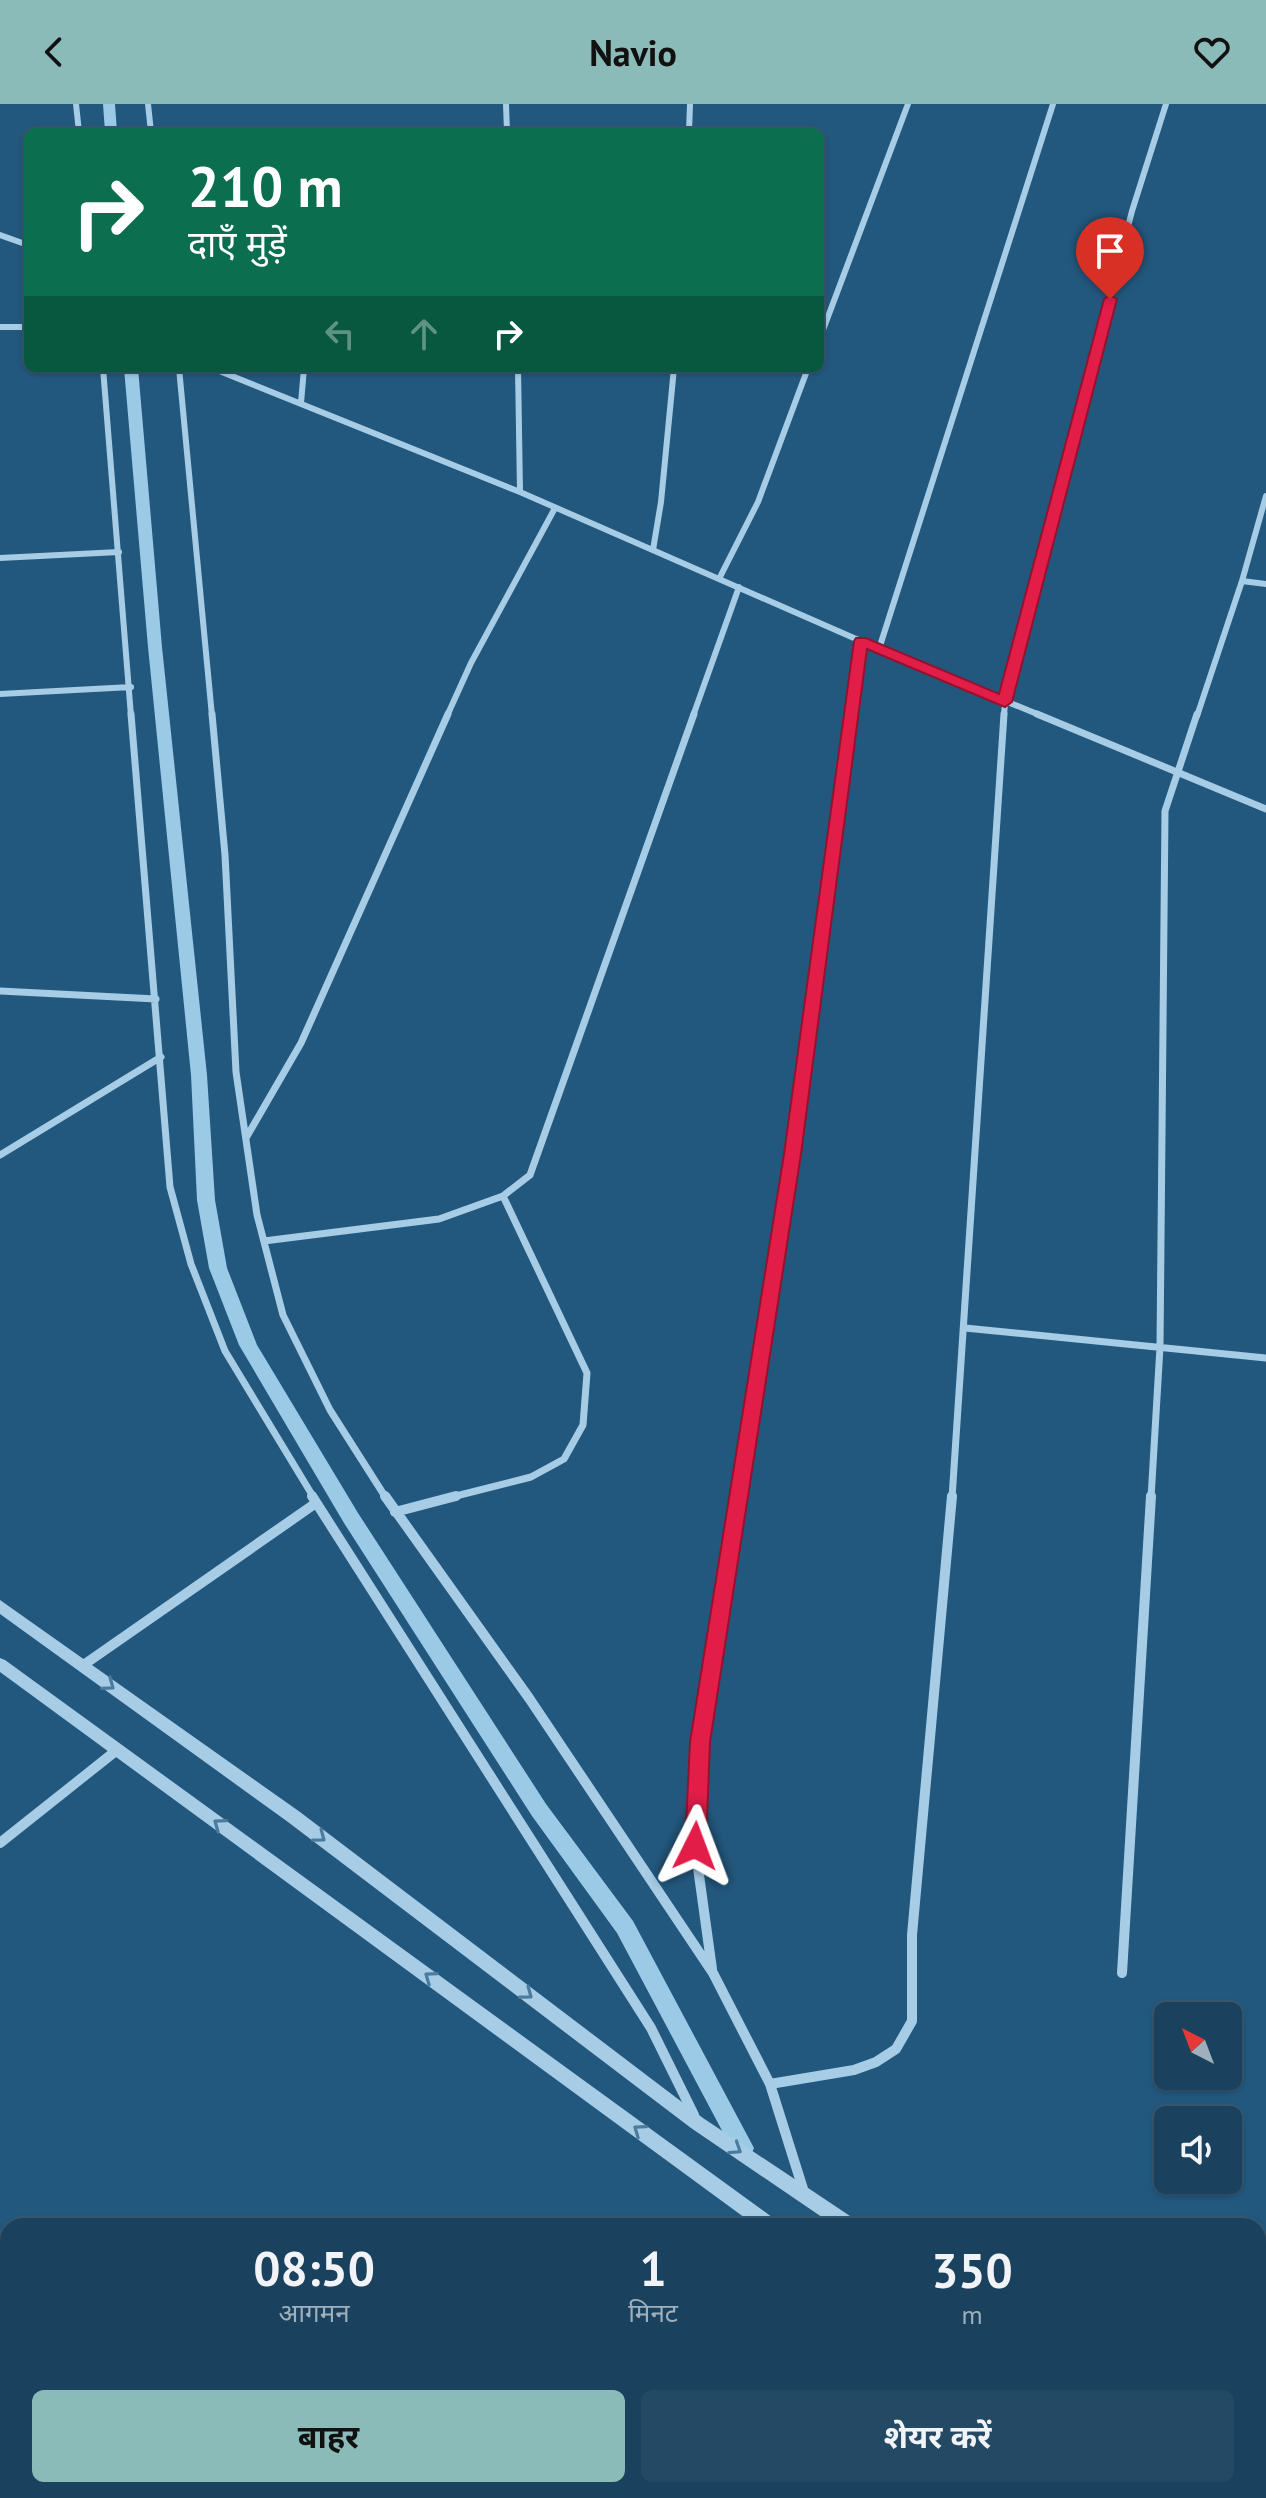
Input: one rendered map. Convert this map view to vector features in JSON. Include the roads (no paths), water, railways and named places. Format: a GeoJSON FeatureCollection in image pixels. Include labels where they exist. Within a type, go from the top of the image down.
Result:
{"type":"FeatureCollection","features":[{"type":"Feature","properties":{"kind":"street"},"geometry":{"type":"LineString","coordinates":[[76,104],[79,128]]}},
{"type":"Feature","properties":{"kind":"street"},"geometry":{"type":"LineString","coordinates":[[148,104],[151,128]]}},
{"type":"Feature","properties":{"kind":"street"},"geometry":{"type":"LineString","coordinates":[[506,104],[507,128]]}},
{"type":"Feature","properties":{"kind":"street"},"geometry":{"type":"LineString","coordinates":[[689,128],[690,104]]}},
{"type":"Feature","properties":{"kind":"street"},"geometry":{"type":"LineString","coordinates":[[824,327],[908,104]]}},
{"type":"Feature","properties":{"kind":"street"},"geometry":{"type":"LineString","coordinates":[[879,649],[1053,104]]}},
{"type":"Feature","properties":{"kind":"street"},"geometry":{"type":"LineString","coordinates":[[770,2084],[854,2070],[876,2062],[896,2049],[912,2021],[912,1935],[965,1328],[1005,702],[1132,211],[1166,104]]}},
{"type":"Feature","properties":{"kind":"street"},"geometry":{"type":"LineString","coordinates":[[0,235],[24,244]]}},
{"type":"Feature","properties":{"kind":"street"},"geometry":{"type":"LineString","coordinates":[[0,327],[24,327]]}},
{"type":"Feature","properties":{"kind":"street"},"geometry":{"type":"LineString","coordinates":[[103,372],[170,1187],[191,1264],[225,1351],[316,1503],[651,2028],[697,2123]]}},
{"type":"Feature","properties":{"kind":"street"},"geometry":{"type":"LineString","coordinates":[[179,372],[225,855],[236,1072],[257,1215],[283,1315],[330,1410],[395,1512],[529,1698],[713,1973],[770,2084],[805,2194]]}},
{"type":"Feature","properties":{"kind":"street"},"geometry":{"type":"LineString","coordinates":[[222,372],[520,492],[879,649],[1266,809]]}},
{"type":"Feature","properties":{"kind":"street"},"geometry":{"type":"LineString","coordinates":[[301,403],[304,372]]}},
{"type":"Feature","properties":{"kind":"street"},"geometry":{"type":"LineString","coordinates":[[518,372],[520,492]]}},
{"type":"Feature","properties":{"kind":"street"},"geometry":{"type":"LineString","coordinates":[[653,550],[661,502],[674,372]]}},
{"type":"Feature","properties":{"kind":"street"},"geometry":{"type":"LineString","coordinates":[[719,579],[758,502],[807,372]]}},
{"type":"Feature","properties":{"kind":"street"},"geometry":{"type":"LineString","coordinates":[[1122,1973],[1160,1347],[1165,811],[1242,581],[1266,496]]}},
{"type":"Feature","properties":{"kind":"street"},"geometry":{"type":"LineString","coordinates":[[246,1139],[301,1043],[471,663],[555,508]]}},
{"type":"Feature","properties":{"kind":"street"},"geometry":{"type":"LineString","coordinates":[[0,558],[119,552]]}},
{"type":"Feature","properties":{"kind":"street"},"geometry":{"type":"LineString","coordinates":[[1242,581],[1266,584]]}},
{"type":"Feature","properties":{"kind":"street"},"geometry":{"type":"LineString","coordinates":[[264,1241],[439,1219],[503,1196],[530,1175],[739,587]]}},
{"type":"Feature","properties":{"kind":"street"},"geometry":{"type":"LineString","coordinates":[[713,1973],[695,1846],[700,1742],[793,1154],[861,641]]}},
{"type":"Feature","properties":{"kind":"street"},"geometry":{"type":"LineString","coordinates":[[0,694],[131,687]]}},
{"type":"Feature","properties":{"kind":"street"},"geometry":{"type":"LineString","coordinates":[[0,991],[156,999]]}},
{"type":"Feature","properties":{"kind":"street"},"geometry":{"type":"LineString","coordinates":[[0,1155],[161,1057]]}},
{"type":"Feature","properties":{"kind":"street"},"geometry":{"type":"LineString","coordinates":[[395,1512],[531,1477],[564,1459],[583,1425],[587,1373],[503,1196]]}},
{"type":"Feature","properties":{"kind":"street"},"geometry":{"type":"LineString","coordinates":[[965,1328],[1266,1358]]}},
{"type":"Feature","properties":{"kind":"street"},"geometry":{"type":"LineString","coordinates":[[82,1666],[316,1503]]}},
{"type":"Feature","properties":{"kind":"street"},"geometry":{"type":"LineString","coordinates":[[0,1606],[294,1817],[697,2123],[839,2218]]}},
{"type":"Feature","properties":{"kind":"street"},"geometry":{"type":"LineString","coordinates":[[0,1664],[759,2218]]}},
{"type":"Feature","properties":{"kind":"street"},"geometry":{"type":"LineString","coordinates":[[0,1843],[117,1750]]}},
{"type":"Feature","properties":{"kind":"waterway"},"geometry":{"type":"LineString","coordinates":[[109,104],[111,128]]}},
{"type":"Feature","properties":{"kind":"waterway"},"geometry":{"type":"LineString","coordinates":[[131,372],[155,647],[199,1075],[206,1200],[218,1268],[248,1345],[351,1518],[539,1810],[625,1927],[743,2148]]}}]}
